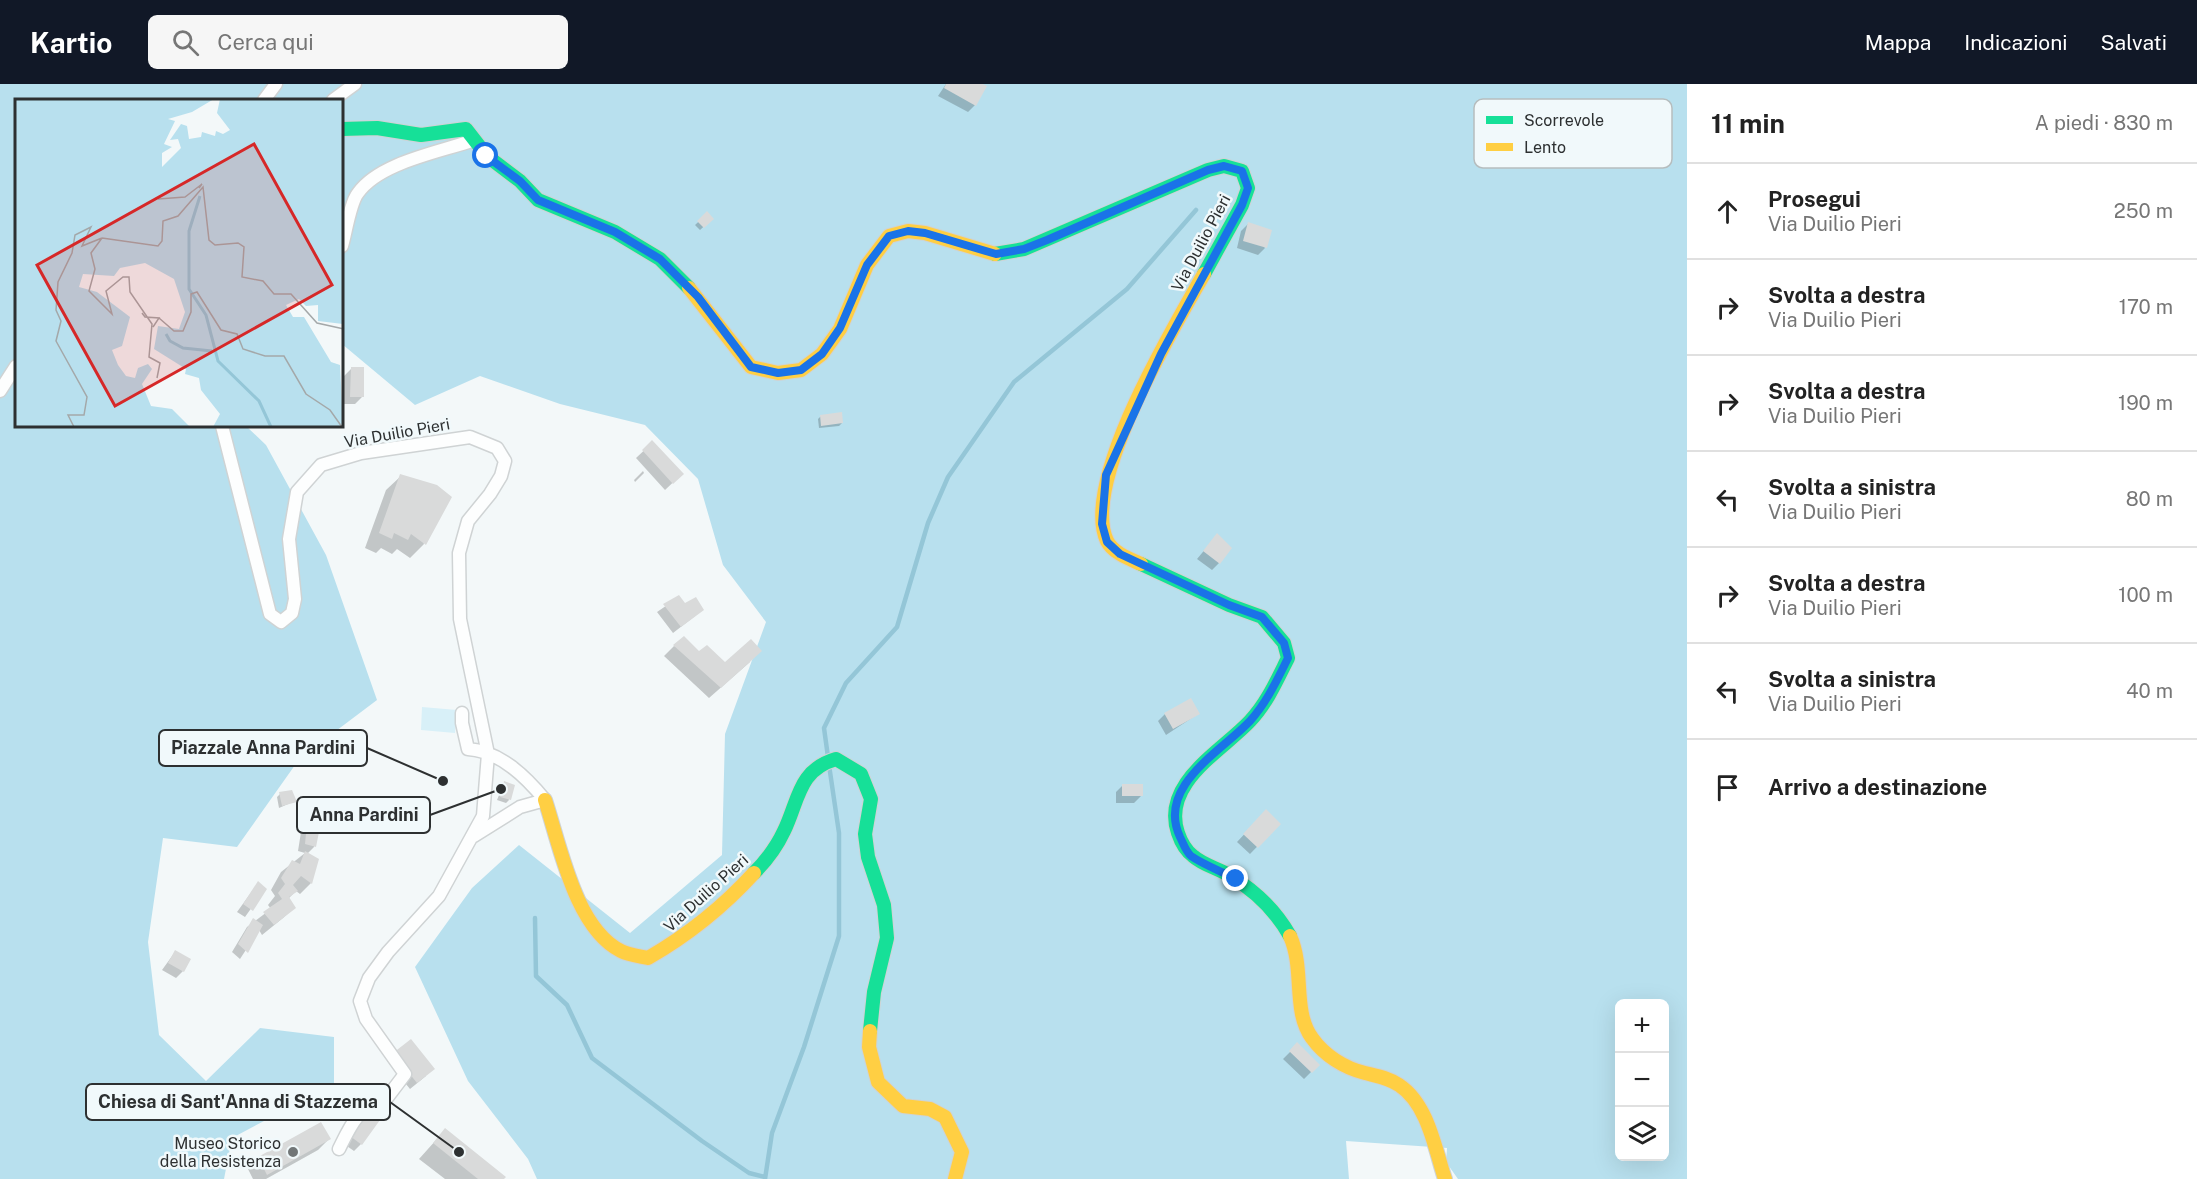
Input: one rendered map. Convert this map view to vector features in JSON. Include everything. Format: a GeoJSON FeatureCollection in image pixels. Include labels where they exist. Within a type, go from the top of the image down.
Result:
{"type":"FeatureCollection","features":[{"type":"Feature","properties":{"kind":"street"},"geometry":{"type":"LineString","coordinates":[[265,99],[276,84]]}},
{"type":"Feature","properties":{"kind":"street"},"geometry":{"type":"LineString","coordinates":[[334,99],[355,84]]}},
{"type":"Feature","properties":{"kind":"street"},"geometry":{"type":"LineString","coordinates":[[344,129],[377,128],[436,135],[459,128],[466,129],[474,140],[444,152],[424,153],[383,173],[357,193],[344,239]]}},
{"type":"Feature","properties":{"kind":"street","name":"Via Duilio Pieri"},"geometry":{"type":"LineString","coordinates":[[474,140],[486,156],[520,181],[538,200],[615,232],[660,259],[698,297],[751,367],[778,373],[801,370],[822,354],[840,328],[867,265],[889,236],[908,231],[925,233],[996,254],[1024,249],[1208,170],[1224,166],[1242,171],[1248,188],[1242,205],[1161,354],[1106,475],[1102,524],[1107,542],[1120,554],[1229,605],[1262,617],[1284,643],[1288,658],[1270,694],[1237,734],[1200,764],[1183,789],[1174,815],[1178,833],[1189,855],[1236,879],[1285,924],[1296,946],[1301,968],[1301,1020],[1306,1031],[1333,1059],[1359,1072],[1387,1079],[1402,1086],[1413,1098],[1445,1179]]}},
{"type":"Feature","properties":{"kind":"street"},"geometry":{"type":"LineString","coordinates":[[0,391],[15,368]]}},
{"type":"Feature","properties":{"kind":"street","name":"Via Duilio Pieri"},"geometry":{"type":"LineString","coordinates":[[223,428],[270,614],[281,622],[292,613],[296,599],[290,539],[297,492],[321,465],[361,453],[470,437],[497,448],[505,460],[501,476],[468,521],[459,553],[460,619],[488,754],[483,816],[471,838]]}},
{"type":"Feature","properties":{"kind":"street"},"geometry":{"type":"LineString","coordinates":[[462,713],[468,749],[488,754]]}},
{"type":"Feature","properties":{"kind":"street","name":"Via Duilio Pieri"},"geometry":{"type":"LineString","coordinates":[[488,754],[504,761],[529,780],[545,801],[577,899],[594,928],[619,951],[648,958],[673,945],[757,873],[783,835],[806,779],[819,764],[836,759],[861,774],[870,799],[867,845],[884,905],[887,938],[874,992],[869,1047],[878,1082],[903,1106],[930,1109],[945,1117],[962,1152],[955,1179]]}},
{"type":"Feature","properties":{"kind":"street"},"geometry":{"type":"LineString","coordinates":[[339,1149],[353,1121],[372,1103],[384,1103],[405,1074],[366,1019],[360,1001],[369,978],[388,952],[440,896],[471,838],[520,807],[545,801]]}},
{"type":"Feature","properties":{"kind":"shaded area"},"geometry":{"type":"Polygon","coordinates":[[[0,84],[1687,84],[1687,1179],[1458,1179],[1446,1162],[1447,1148],[1346,1141],[1349,1179],[537,1179],[528,1159],[468,1081],[415,967],[472,888],[519,845],[630,933],[722,855],[725,734],[766,622],[723,565],[698,479],[645,425],[560,404],[480,376],[415,405],[344,346],[344,99],[15,99],[15,428],[248,428],[266,445],[326,555],[377,700],[300,758],[237,847],[163,838],[148,942],[159,1035],[206,1081],[260,1028],[334,1037],[334,1084],[232,1138],[224,1179],[0,1179],[0,84]]]}},
{"type":"Feature","properties":{"kind":"shaded area"},"geometry":{"type":"Polygon","coordinates":[[[422,707],[457,710],[455,733],[421,730],[422,707]]]}},
{"type":"Feature","properties":{"kind":"building"},"geometry":{"type":"Polygon","coordinates":[[[946,84],[983,84],[987,86],[976,106],[944,88],[946,84]]]}},
{"type":"Feature","properties":{"kind":"building"},"geometry":{"type":"Polygon","coordinates":[[[707,211],[714,219],[704,228],[697,221],[707,211]]]}},
{"type":"Feature","properties":{"kind":"building"},"geometry":{"type":"Polygon","coordinates":[[[1248,222],[1272,230],[1267,248],[1243,241],[1248,222]]]}},
{"type":"Feature","properties":{"kind":"building"},"geometry":{"type":"Polygon","coordinates":[[[351,367],[364,367],[364,397],[350,397],[351,367]]]}},
{"type":"Feature","properties":{"kind":"building"},"geometry":{"type":"Polygon","coordinates":[[[842,412],[843,423],[821,426],[820,415],[842,412]]]}},
{"type":"Feature","properties":{"kind":"building"},"geometry":{"type":"Polygon","coordinates":[[[652,440],[684,474],[673,484],[642,450],[652,440]]]}},
{"type":"Feature","properties":{"kind":"building"},"geometry":{"type":"Polygon","coordinates":[[[400,474],[437,485],[452,497],[426,545],[411,534],[408,540],[394,533],[392,539],[379,533],[400,474]]]}},
{"type":"Feature","properties":{"kind":"building"},"geometry":{"type":"Polygon","coordinates":[[[1217,533],[1232,548],[1220,564],[1203,551],[1217,533]]]}},
{"type":"Feature","properties":{"kind":"building"},"geometry":{"type":"Polygon","coordinates":[[[679,595],[685,603],[696,597],[704,610],[681,627],[663,604],[679,595]]]}},
{"type":"Feature","properties":{"kind":"building"},"geometry":{"type":"Polygon","coordinates":[[[684,636],[699,651],[707,645],[725,662],[751,639],[762,651],[721,688],[673,645],[684,636]]]}},
{"type":"Feature","properties":{"kind":"building"},"geometry":{"type":"Polygon","coordinates":[[[1191,698],[1200,714],[1173,729],[1164,713],[1191,698]]]}},
{"type":"Feature","properties":{"kind":"building"},"geometry":{"type":"Polygon","coordinates":[[[504,781],[515,785],[511,800],[500,797],[504,781]]]}},
{"type":"Feature","properties":{"kind":"building"},"geometry":{"type":"Polygon","coordinates":[[[1122,784],[1143,784],[1143,796],[1122,796],[1122,784]]]}},
{"type":"Feature","properties":{"kind":"building"},"geometry":{"type":"Polygon","coordinates":[[[292,790],[297,802],[282,806],[279,792],[292,790]]]}},
{"type":"Feature","properties":{"kind":"building"},"geometry":{"type":"Polygon","coordinates":[[[1266,809],[1281,824],[1258,848],[1243,834],[1266,809]]]}},
{"type":"Feature","properties":{"kind":"building"},"geometry":{"type":"Polygon","coordinates":[[[307,823],[320,827],[316,847],[305,844],[307,823]]]}},
{"type":"Feature","properties":{"kind":"building"},"geometry":{"type":"Polygon","coordinates":[[[305,851],[319,859],[312,884],[301,876],[293,885],[298,891],[289,897],[296,908],[274,925],[263,912],[282,899],[278,893],[285,884],[281,878],[292,860],[300,864],[305,851]]]}},
{"type":"Feature","properties":{"kind":"building"},"geometry":{"type":"Polygon","coordinates":[[[258,881],[267,889],[253,911],[243,904],[258,881]]]}},
{"type":"Feature","properties":{"kind":"building"},"geometry":{"type":"Polygon","coordinates":[[[253,918],[263,925],[248,953],[238,944],[253,918]]]}},
{"type":"Feature","properties":{"kind":"building"},"geometry":{"type":"Polygon","coordinates":[[[175,950],[191,959],[184,972],[168,963],[175,950]]]}},
{"type":"Feature","properties":{"kind":"building"},"geometry":{"type":"Polygon","coordinates":[[[411,1039],[435,1069],[417,1083],[393,1053],[411,1039]]]}},
{"type":"Feature","properties":{"kind":"building"},"geometry":{"type":"Polygon","coordinates":[[[1297,1042],[1320,1065],[1312,1073],[1289,1051],[1297,1042]]]}},
{"type":"Feature","properties":{"kind":"building"},"geometry":{"type":"Polygon","coordinates":[[[368,1111],[380,1120],[362,1145],[350,1136],[368,1111]]]}},
{"type":"Feature","properties":{"kind":"building"},"geometry":{"type":"Polygon","coordinates":[[[321,1122],[331,1139],[267,1175],[258,1157],[321,1122]]]}},
{"type":"Feature","properties":{"kind":"building"},"geometry":{"type":"Polygon","coordinates":[[[445,1128],[506,1177],[504,1179],[478,1179],[433,1143],[445,1128]]]}},
{"type":"Feature","properties":{"kind":"waterway"},"geometry":{"type":"LineString","coordinates":[[828,757],[824,728],[846,683],[897,627],[928,523],[948,477],[1014,382],[1127,289],[1196,210]]}},
{"type":"Feature","properties":{"kind":"waterway"},"geometry":{"type":"LineString","coordinates":[[765,1179],[772,1133],[804,1047],[839,936],[839,833],[829,765]]}},
{"type":"Feature","properties":{"kind":"waterway"},"geometry":{"type":"LineString","coordinates":[[535,918],[536,976],[567,1005],[592,1058],[702,1141],[749,1173],[765,1177]]}},
{"type":"Feature","properties":{"kind":"traffic: fast"},"geometry":{"type":"LineString","coordinates":[[344,129],[377,128],[421,135],[466,129],[487,156],[520,181],[538,200],[615,232],[660,259],[689,288]]}},
{"type":"Feature","properties":{"kind":"traffic: fast"},"geometry":{"type":"LineString","coordinates":[[995,254],[1024,249],[1208,170],[1224,166],[1242,171],[1248,188],[1242,205],[1204,274]]}},
{"type":"Feature","properties":{"kind":"traffic: fast"},"geometry":{"type":"LineString","coordinates":[[1141,564],[1229,605],[1262,617],[1284,643],[1288,658],[1267,699],[1250,721],[1197,770],[1178,799],[1175,815],[1178,833],[1188,851],[1201,862],[1229,875],[1256,894],[1278,918],[1290,936]]}},
{"type":"Feature","properties":{"kind":"traffic: fast"},"geometry":{"type":"LineString","coordinates":[[754,873],[778,842],[801,788],[814,771],[823,764],[836,759],[861,774],[871,799],[865,834],[868,857],[884,905],[887,938],[874,992],[870,1031]]}},
{"type":"Feature","properties":{"kind":"traffic: slow"},"geometry":{"type":"LineString","coordinates":[[689,288],[751,367],[778,373],[801,370],[822,354],[840,329],[867,265],[889,236],[908,231],[925,233],[995,254]]}},
{"type":"Feature","properties":{"kind":"traffic: slow"},"geometry":{"type":"LineString","coordinates":[[1141,564],[1117,552],[1107,541],[1102,515],[1107,482],[1118,445],[1134,406],[1172,330],[1204,274]]}},
{"type":"Feature","properties":{"kind":"traffic: slow"},"geometry":{"type":"LineString","coordinates":[[545,800],[571,884],[581,905],[605,940],[627,954],[648,958],[663,949],[717,909],[754,873]]}},
{"type":"Feature","properties":{"kind":"traffic: slow"},"geometry":{"type":"LineString","coordinates":[[1290,936],[1297,962],[1302,1015],[1312,1038],[1322,1050],[1342,1064],[1391,1081],[1409,1093],[1424,1115],[1445,1179]]}},
{"type":"Feature","properties":{"kind":"traffic: slow"},"geometry":{"type":"LineString","coordinates":[[870,1031],[869,1047],[878,1082],[903,1106],[930,1109],[945,1117],[962,1152],[955,1179]]}},
{"type":"Feature","properties":{"kind":"place","name":"Piazzale Anna Pardini"},"geometry":{"type":"Point","coordinates":[443,781]}},
{"type":"Feature","properties":{"kind":"place","name":"Anna Pardini"},"geometry":{"type":"Point","coordinates":[501,789]}},
{"type":"Feature","properties":{"kind":"place","name":"Museo Storico della Resistenza"},"geometry":{"type":"Point","coordinates":[293,1152]}},
{"type":"Feature","properties":{"kind":"place","name":"Chiesa di Sant'Anna di Stazzema"},"geometry":{"type":"Point","coordinates":[459,1152]}},
{"type":"Feature","properties":{"kind":"route"},"geometry":{"type":"LineString","coordinates":[[486,156],[520,181],[538,200],[615,232],[660,259],[698,297],[751,367],[778,373],[801,370],[822,354],[840,328],[867,265],[889,236],[908,231],[925,233],[972,249],[996,254],[1024,249],[1208,170],[1224,166],[1242,171],[1248,188],[1242,205],[1228,235],[1192,294],[1140,396],[1106,475],[1102,502],[1102,524],[1107,542],[1120,554],[1229,605],[1262,617],[1275,629],[1284,643],[1288,658],[1270,694],[1252,719],[1229,742],[1200,764],[1183,789],[1174,815],[1178,833],[1189,855],[1236,879]]}}]}
